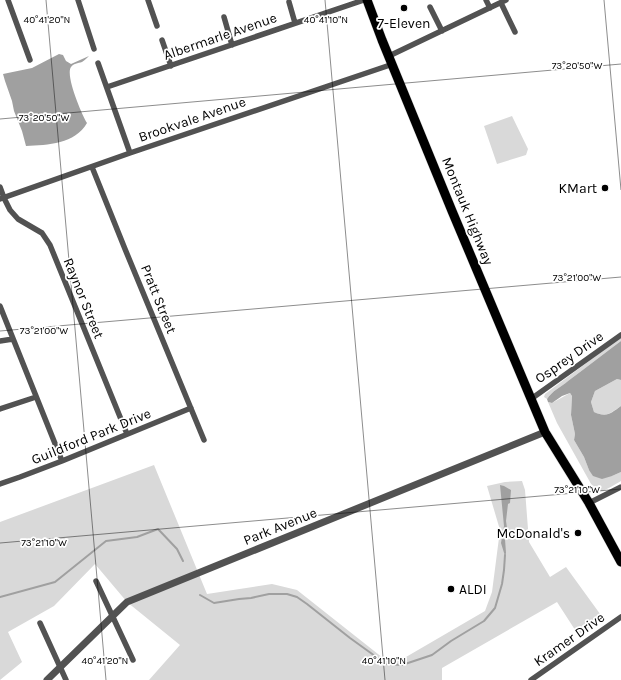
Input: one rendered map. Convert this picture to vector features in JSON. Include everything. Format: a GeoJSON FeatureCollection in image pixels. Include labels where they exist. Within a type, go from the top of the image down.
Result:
{"type":"FeatureCollection","features":[{"type":"Feature","properties":{"kind":"main road","name":"Montauk Highway"},"geometry":{"type":"LineString","coordinates":[[366,0],[545,432],[589,503],[621,562]]}},
{"type":"Feature","properties":{"kind":"street"},"geometry":{"type":"LineString","coordinates":[[8,0],[30,60]]}},
{"type":"Feature","properties":{"kind":"street"},"geometry":{"type":"LineString","coordinates":[[78,0],[94,49]]}},
{"type":"Feature","properties":{"kind":"street"},"geometry":{"type":"LineString","coordinates":[[148,0],[157,26]]}},
{"type":"Feature","properties":{"kind":"street","name":"Albermarle Avenue"},"geometry":{"type":"LineString","coordinates":[[107,88],[366,0]]}},
{"type":"Feature","properties":{"kind":"street"},"geometry":{"type":"LineString","coordinates":[[486,0],[490,8]]}},
{"type":"Feature","properties":{"kind":"street"},"geometry":{"type":"LineString","coordinates":[[503,1],[515,32]]}},
{"type":"Feature","properties":{"kind":"street","name":"Brookvale Avenue"},"geometry":{"type":"LineString","coordinates":[[2,198],[391,60],[442,31],[503,1]]}},
{"type":"Feature","properties":{"kind":"street"},"geometry":{"type":"LineString","coordinates":[[289,2],[295,23]]}},
{"type":"Feature","properties":{"kind":"street"},"geometry":{"type":"LineString","coordinates":[[430,8],[442,31]]}},
{"type":"Feature","properties":{"kind":"street"},"geometry":{"type":"LineString","coordinates":[[224,16],[232,45]]}},
{"type":"Feature","properties":{"kind":"street"},"geometry":{"type":"LineString","coordinates":[[162,40],[171,66]]}},
{"type":"Feature","properties":{"kind":"street"},"geometry":{"type":"LineString","coordinates":[[98,63],[130,153]]}},
{"type":"Feature","properties":{"kind":"street","name":"Pratt Street"},"geometry":{"type":"LineString","coordinates":[[92,167],[204,440]]}},
{"type":"Feature","properties":{"kind":"street","name":"Raynor Street"},"geometry":{"type":"LineString","coordinates":[[0,187],[2,198],[10,210],[18,219],[42,233],[50,245],[127,434]]}},
{"type":"Feature","properties":{"kind":"street"},"geometry":{"type":"LineString","coordinates":[[0,306],[62,461]]}},
{"type":"Feature","properties":{"kind":"street","name":"Osprey Drive"},"geometry":{"type":"LineString","coordinates":[[531,399],[621,335]]}},
{"type":"Feature","properties":{"kind":"street"},"geometry":{"type":"LineString","coordinates":[[0,342],[13,339]]}},
{"type":"Feature","properties":{"kind":"street"},"geometry":{"type":"LineString","coordinates":[[0,409],[36,397]]}},
{"type":"Feature","properties":{"kind":"street","name":"Guildford Park Drive"},"geometry":{"type":"LineString","coordinates":[[0,484],[62,461],[190,408]]}},
{"type":"Feature","properties":{"kind":"street","name":"Park Avenue"},"geometry":{"type":"LineString","coordinates":[[47,680],[127,602],[545,432]]}},
{"type":"Feature","properties":{"kind":"street"},"geometry":{"type":"LineString","coordinates":[[589,503],[621,487]]}},
{"type":"Feature","properties":{"kind":"street"},"geometry":{"type":"LineString","coordinates":[[96,581],[132,660]]}},
{"type":"Feature","properties":{"kind":"street","name":"Kramer Drive"},"geometry":{"type":"LineString","coordinates":[[531,680],[621,617]]}},
{"type":"Feature","properties":{"kind":"street"},"geometry":{"type":"LineString","coordinates":[[40,623],[66,680]]}},
{"type":"Feature","properties":{"kind":"shaded area"},"geometry":{"type":"Polygon","coordinates":[[[59,54],[63,55],[66,61],[71,64],[89,56],[82,62],[72,66],[70,71],[72,86],[87,123],[82,130],[68,139],[52,144],[26,146],[3,74],[32,68],[59,54]]]}},
{"type":"Feature","properties":{"kind":"shaded area"},"geometry":{"type":"Polygon","coordinates":[[[512,116],[528,149],[526,155],[497,164],[484,126],[512,116]]]}},
{"type":"Feature","properties":{"kind":"shaded area"},"geometry":{"type":"Polygon","coordinates":[[[621,337],[621,341],[554,391],[547,399],[544,397],[545,394],[621,337]]]}},
{"type":"Feature","properties":{"kind":"shaded area"},"geometry":{"type":"Polygon","coordinates":[[[621,341],[621,380],[617,379],[595,391],[591,402],[594,412],[602,415],[609,414],[621,406],[621,472],[602,479],[593,476],[574,440],[575,434],[571,415],[572,396],[570,393],[562,396],[552,403],[548,402],[547,399],[554,391],[621,341]]]}},
{"type":"Feature","properties":{"kind":"shaded area"},"geometry":{"type":"Polygon","coordinates":[[[617,379],[621,380],[621,406],[605,415],[594,412],[591,402],[595,391],[617,379]]]}},
{"type":"Feature","properties":{"kind":"shaded area"},"geometry":{"type":"Polygon","coordinates":[[[570,393],[572,396],[571,415],[575,434],[574,440],[584,457],[589,470],[612,476],[621,472],[621,481],[605,490],[595,491],[557,423],[548,402],[552,403],[570,393]]]}},
{"type":"Feature","properties":{"kind":"shaded area"},"geometry":{"type":"Polygon","coordinates":[[[154,465],[207,594],[272,584],[297,590],[383,658],[406,657],[485,611],[492,592],[500,530],[487,486],[505,482],[522,481],[525,490],[529,542],[550,577],[566,567],[603,618],[579,636],[557,602],[442,668],[442,680],[149,680],[180,645],[127,602],[95,564],[54,606],[8,632],[22,662],[0,680],[0,522],[154,465]]]}},
{"type":"Feature","properties":{"kind":"shaded area"},"geometry":{"type":"Polygon","coordinates":[[[500,485],[511,490],[506,521],[505,556],[501,543],[504,526],[500,485]]]}},
{"type":"Feature","properties":{"kind":"waterway"},"geometry":{"type":"LineString","coordinates":[[0,597],[55,582],[106,541],[137,537],[158,529],[177,549],[183,561]]}},
{"type":"Feature","properties":{"kind":"waterway"},"geometry":{"type":"LineString","coordinates":[[200,595],[214,603],[269,594],[287,594],[297,597],[386,664],[402,665],[432,655],[451,641],[484,621],[495,608],[502,584],[505,555]]}},
{"type":"Feature","properties":{"kind":"place","name":"7-Eleven"},"geometry":{"type":"Point","coordinates":[404,8]}},
{"type":"Feature","properties":{"kind":"place","name":"KMart"},"geometry":{"type":"Point","coordinates":[605,188]}},
{"type":"Feature","properties":{"kind":"place","name":"McDonald's"},"geometry":{"type":"Point","coordinates":[578,533]}},
{"type":"Feature","properties":{"kind":"place","name":"ALDI"},"geometry":{"type":"Point","coordinates":[451,589]}}]}
